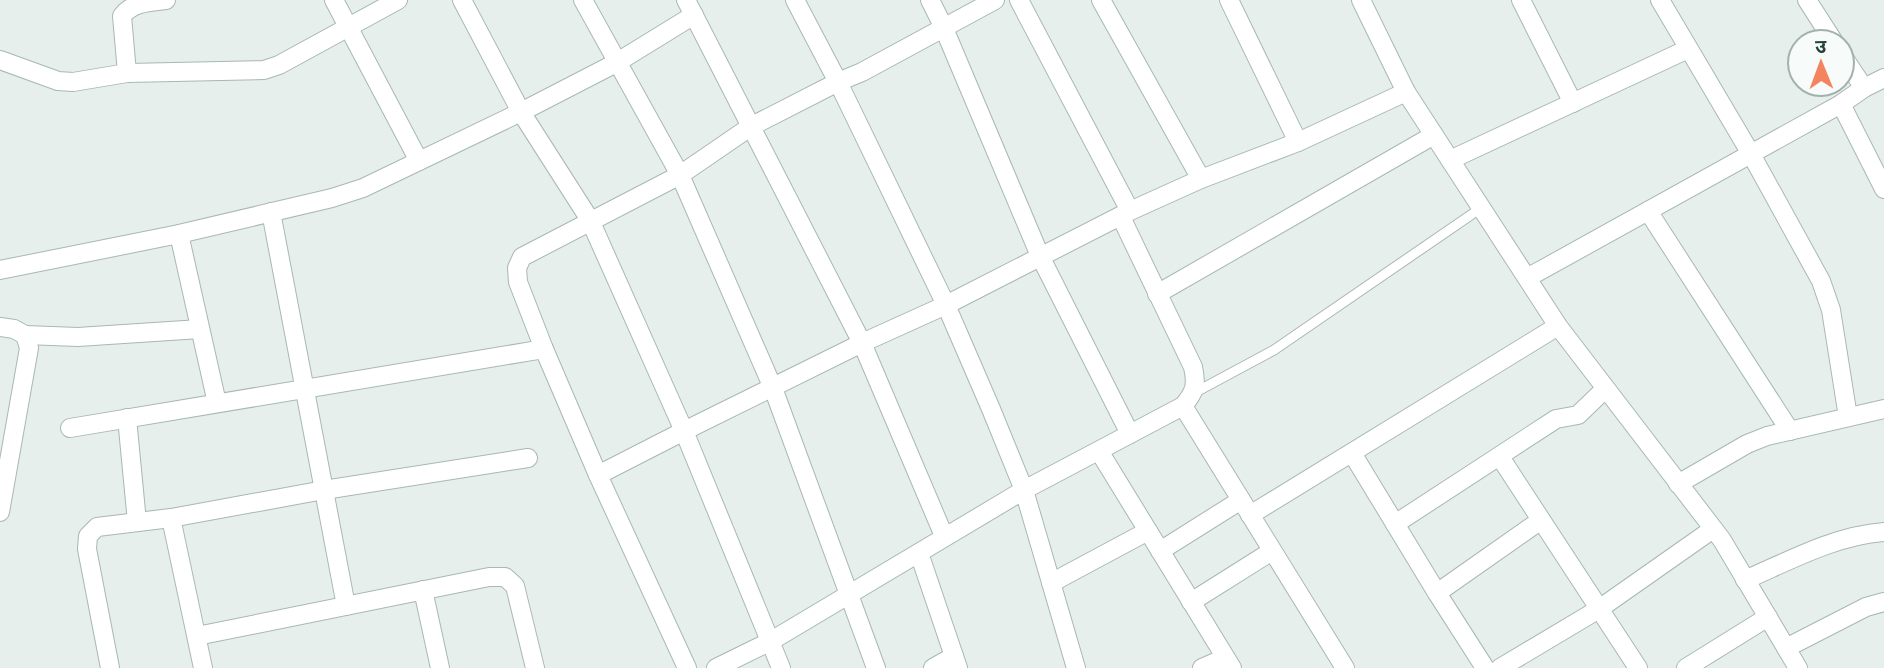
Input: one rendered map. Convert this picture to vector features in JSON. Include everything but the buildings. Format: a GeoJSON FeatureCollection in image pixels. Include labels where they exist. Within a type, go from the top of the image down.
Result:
{"type":"FeatureCollection","features":[{"type":"Feature","properties":{"kind":"street"},"geometry":{"type":"LineString","coordinates":[[128,73],[122,16],[128,8],[166,0]]}},
{"type":"Feature","properties":{"kind":"street"},"geometry":{"type":"LineString","coordinates":[[334,0],[419,162]]}},
{"type":"Feature","properties":{"kind":"street"},"geometry":{"type":"LineString","coordinates":[[0,60],[58,81],[73,82],[128,73],[264,70],[348,29],[398,0]]}},
{"type":"Feature","properties":{"kind":"street"},"geometry":{"type":"LineString","coordinates":[[462,0],[521,112],[590,220],[684,431],[771,640],[780,668]]}},
{"type":"Feature","properties":{"kind":"street"},"geometry":{"type":"LineString","coordinates":[[583,0],[680,176],[773,388],[876,668]]}},
{"type":"Feature","properties":{"kind":"street"},"geometry":{"type":"LineString","coordinates":[[795,0],[838,82],[946,305],[1024,490],[1076,668]]}},
{"type":"Feature","properties":{"kind":"street"},"geometry":{"type":"LineString","coordinates":[[930,0],[1040,256],[1130,434]]}},
{"type":"Feature","properties":{"kind":"street"},"geometry":{"type":"LineString","coordinates":[[687,668],[598,475],[544,349],[518,282],[517,268],[522,257],[680,176],[750,127],[862,72],[995,0]]}},
{"type":"Feature","properties":{"kind":"street"},"geometry":{"type":"LineString","coordinates":[[716,668],[771,640],[944,536],[1188,400],[1196,381],[1193,367],[1157,294],[1125,214],[1019,0]]}},
{"type":"Feature","properties":{"kind":"street"},"geometry":{"type":"LineString","coordinates":[[1101,0],[1201,179]]}},
{"type":"Feature","properties":{"kind":"street"},"geometry":{"type":"LineString","coordinates":[[1229,0],[1298,142]]}},
{"type":"Feature","properties":{"kind":"street"},"geometry":{"type":"LineString","coordinates":[[1361,0],[1405,92],[1558,326],[1713,529],[1798,668]]}},
{"type":"Feature","properties":{"kind":"street"},"geometry":{"type":"LineString","coordinates":[[1521,0],[1573,103]]}},
{"type":"Feature","properties":{"kind":"street"},"geometry":{"type":"LineString","coordinates":[[1660,0],[1752,154],[1821,281],[1831,310],[1848,417]]}},
{"type":"Feature","properties":{"kind":"street"},"geometry":{"type":"LineString","coordinates":[[1807,0],[1825,28]]}},
{"type":"Feature","properties":{"kind":"street"},"geometry":{"type":"LineString","coordinates":[[0,270],[178,234],[363,188],[616,63],[690,8],[862,343],[944,536]]}},
{"type":"Feature","properties":{"kind":"street"},"geometry":{"type":"LineString","coordinates":[[1450,160],[1688,48]]}},
{"type":"Feature","properties":{"kind":"street"},"geometry":{"type":"LineString","coordinates":[[1856,76],[1864,88]]}},
{"type":"Feature","properties":{"kind":"street"},"geometry":{"type":"LineString","coordinates":[[1527,278],[1884,78]]}},
{"type":"Feature","properties":{"kind":"street"},"geometry":{"type":"LineString","coordinates":[[598,475],[862,343],[946,305],[1125,214],[1201,179],[1298,142],[1405,92]]}},
{"type":"Feature","properties":{"kind":"street"},"geometry":{"type":"LineString","coordinates":[[1841,104],[1882,179]]}},
{"type":"Feature","properties":{"kind":"street"},"geometry":{"type":"LineString","coordinates":[[1157,294],[1434,135]]}},
{"type":"Feature","properties":{"kind":"street"},"geometry":{"type":"LineString","coordinates":[[1648,211],[1790,431]]}},
{"type":"Feature","properties":{"kind":"street"},"geometry":{"type":"LineString","coordinates":[[271,212],[346,606]]}},
{"type":"Feature","properties":{"kind":"street"},"geometry":{"type":"LineString","coordinates":[[178,234],[217,403]]}},
{"type":"Feature","properties":{"kind":"street"},"geometry":{"type":"LineString","coordinates":[[1160,551],[1352,453],[1558,326]]}},
{"type":"Feature","properties":{"kind":"street"},"geometry":{"type":"LineString","coordinates":[[0,327],[14,329],[25,335],[78,337],[200,329]]}},
{"type":"Feature","properties":{"kind":"street"},"geometry":{"type":"LineString","coordinates":[[0,512],[29,348],[25,335]]}},
{"type":"Feature","properties":{"kind":"street"},"geometry":{"type":"LineString","coordinates":[[70,428],[544,349]]}},
{"type":"Feature","properties":{"kind":"street"},"geometry":{"type":"LineString","coordinates":[[1395,524],[1556,419],[1578,415],[1605,390]]}},
{"type":"Feature","properties":{"kind":"street"},"geometry":{"type":"LineString","coordinates":[[1188,400],[1246,508],[1345,668]]}},
{"type":"Feature","properties":{"kind":"street"},"geometry":{"type":"LineString","coordinates":[[1678,484],[1747,444],[1884,409]]}},
{"type":"Feature","properties":{"kind":"street"},"geometry":{"type":"LineString","coordinates":[[127,418],[137,522]]}},
{"type":"Feature","properties":{"kind":"street"},"geometry":{"type":"LineString","coordinates":[[1099,451],[1228,663],[1202,668]]}},
{"type":"Feature","properties":{"kind":"street"},"geometry":{"type":"LineString","coordinates":[[1352,453],[1485,668]]}},
{"type":"Feature","properties":{"kind":"street"},"geometry":{"type":"LineString","coordinates":[[1500,457],[1638,668]]}},
{"type":"Feature","properties":{"kind":"street"},"geometry":{"type":"LineString","coordinates":[[110,668],[87,549],[88,536],[97,527],[171,518],[324,490],[528,458]]}},
{"type":"Feature","properties":{"kind":"street"},"geometry":{"type":"LineString","coordinates":[[171,518],[204,668]]}},
{"type":"Feature","properties":{"kind":"street"},"geometry":{"type":"LineString","coordinates":[[1437,593],[1541,520]]}},
{"type":"Feature","properties":{"kind":"street"},"geometry":{"type":"LineString","coordinates":[[1500,668],[1599,609],[1713,529]]}},
{"type":"Feature","properties":{"kind":"street"},"geometry":{"type":"LineString","coordinates":[[1051,583],[1148,531]]}},
{"type":"Feature","properties":{"kind":"street"},"geometry":{"type":"LineString","coordinates":[[1745,580],[1836,541],[1860,534],[1884,533]]}},
{"type":"Feature","properties":{"kind":"street"},"geometry":{"type":"LineString","coordinates":[[1191,602],[1272,551]]}},
{"type":"Feature","properties":{"kind":"street"},"geometry":{"type":"LineString","coordinates":[[919,553],[956,662],[933,668]]}},
{"type":"Feature","properties":{"kind":"street"},"geometry":{"type":"LineString","coordinates":[[197,636],[489,577],[505,577],[515,586],[536,668]]}},
{"type":"Feature","properties":{"kind":"street"},"geometry":{"type":"LineString","coordinates":[[423,590],[440,668]]}},
{"type":"Feature","properties":{"kind":"street"},"geometry":{"type":"LineString","coordinates":[[1786,648],[1866,607],[1884,602]]}},
{"type":"Feature","properties":{"kind":"street"},"geometry":{"type":"LineString","coordinates":[[1686,668],[1768,617]]}},
{"type":"Feature","properties":{"kind":"lane"},"geometry":{"type":"LineString","coordinates":[[1188,400],[1274,350],[1481,208]]}}]}
